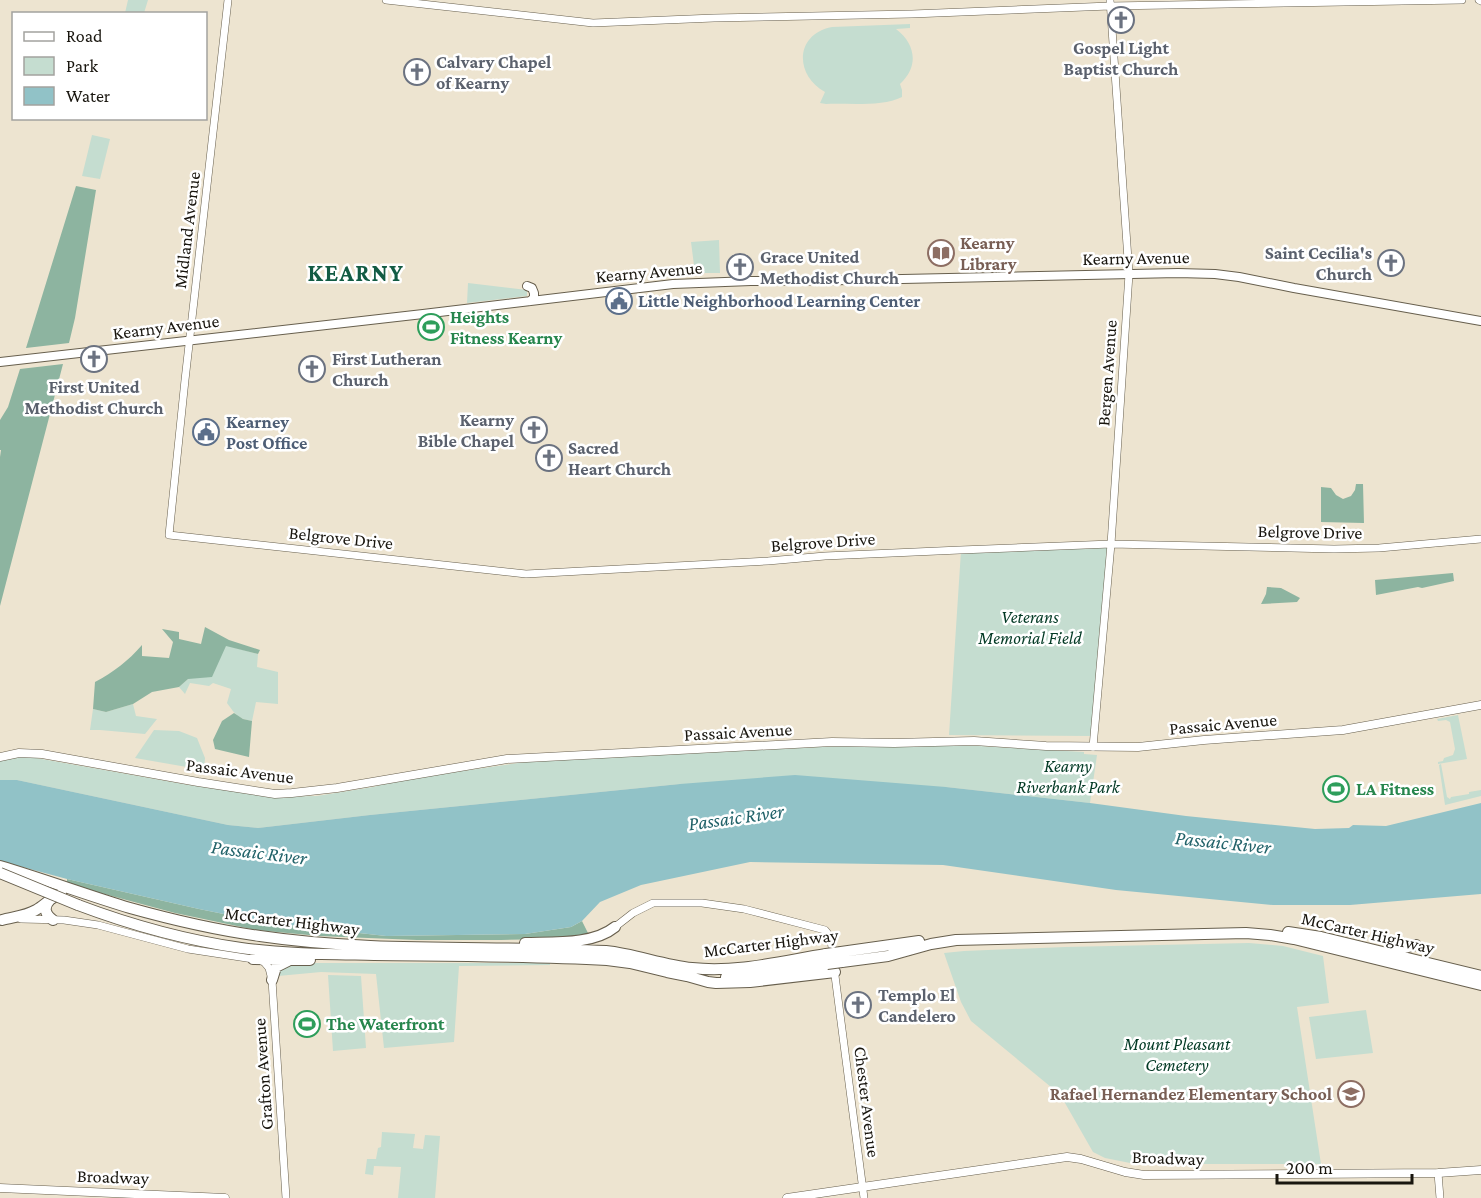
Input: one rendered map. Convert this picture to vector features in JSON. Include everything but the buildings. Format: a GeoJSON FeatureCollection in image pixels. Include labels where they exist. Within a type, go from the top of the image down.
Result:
{"type":"FeatureCollection","features":[{"type":"Feature","properties":{"kind":"highway","name":"McCarter Highway"},"geometry":{"type":"LineString","coordinates":[[0,866],[131,908],[210,927],[267,937],[332,944],[606,951],[632,955],[684,971],[721,978],[829,963],[842,957],[897,944],[950,940],[1277,932],[1309,934],[1481,976]]}},
{"type":"Feature","properties":{"kind":"highway"},"geometry":{"type":"LineString","coordinates":[[0,873],[119,920],[159,932],[241,948],[298,953],[607,960],[667,972],[684,971],[708,982],[741,983],[829,963]]}},
{"type":"Feature","properties":{"kind":"highway"},"geometry":{"type":"LineString","coordinates":[[1,920],[29,914],[52,897],[62,894],[131,908]]}},
{"type":"Feature","properties":{"kind":"highway"},"geometry":{"type":"LineString","coordinates":[[52,897],[45,908],[47,915],[53,920]]}},
{"type":"Feature","properties":{"kind":"highway"},"geometry":{"type":"LineString","coordinates":[[414,947],[585,939],[604,935],[615,927]]}},
{"type":"Feature","properties":{"kind":"highway","name":"McCarter Highway"},"geometry":{"type":"LineString","coordinates":[[842,957],[870,959],[931,944],[962,940],[1270,934],[1481,986]]}},
{"type":"Feature","properties":{"kind":"highway"},"geometry":{"type":"LineString","coordinates":[[1358,946],[1395,950],[1416,945]]}},
{"type":"Feature","properties":{"kind":"highway"},"geometry":{"type":"LineString","coordinates":[[253,959],[348,959],[405,956]]}},
{"type":"Feature","properties":{"kind":"highway"},"geometry":{"type":"LineString","coordinates":[[272,980],[276,967],[291,960]]}},
{"type":"Feature","properties":{"kind":"highway","name":"McCarter Highway"},"geometry":{"type":"LineString","coordinates":[[684,971],[829,963]]}},
{"type":"Feature","properties":{"kind":"main road","name":"Kearny Avenue"},"geometry":{"type":"LineString","coordinates":[[0,362],[673,284],[751,281],[1215,274],[1481,321]]}},
{"type":"Feature","properties":{"kind":"main road"},"geometry":{"type":"LineString","coordinates":[[527,286],[532,288],[534,293],[534,298],[530,302]]}},
{"type":"Feature","properties":{"kind":"main road","name":"Passaic Avenue"},"geometry":{"type":"LineString","coordinates":[[0,757],[19,753],[42,754],[198,782],[275,794],[291,794],[507,759],[832,742],[974,741],[1046,746],[1138,747],[1343,730],[1481,705]]}},
{"type":"Feature","properties":{"kind":"main road","name":"Broadway"},"geometry":{"type":"LineString","coordinates":[[787,1198],[1066,1157],[1144,1175],[1438,1173],[1481,1170]]}},
{"type":"Feature","properties":{"kind":"main road","name":"Broadway"},"geometry":{"type":"LineString","coordinates":[[0,1188],[225,1198]]}},
{"type":"Feature","properties":{"kind":"street","name":"Midland Avenue"},"geometry":{"type":"LineString","coordinates":[[169,535],[228,0]]}},
{"type":"Feature","properties":{"kind":"street"},"geometry":{"type":"LineString","coordinates":[[386,0],[593,23],[912,14],[1110,3],[1462,0]]}},
{"type":"Feature","properties":{"kind":"street","name":"Bergen Avenue"},"geometry":{"type":"LineString","coordinates":[[1092,747],[1111,544],[1129,274],[1110,3]]}},
{"type":"Feature","properties":{"kind":"street","name":"Belgrove Drive"},"geometry":{"type":"LineString","coordinates":[[169,535],[526,574],[768,561],[825,555],[1111,544],[1334,549],[1379,548],[1481,538]]}},
{"type":"Feature","properties":{"kind":"street","name":"Chester Avenue"},"geometry":{"type":"LineString","coordinates":[[615,927],[633,913],[653,903],[702,903],[744,909],[827,932],[830,938],[829,963],[864,1198]]}},
{"type":"Feature","properties":{"kind":"street"},"geometry":{"type":"LineString","coordinates":[[1,920],[53,920],[98,925],[188,949],[259,960],[269,968],[272,980]]}},
{"type":"Feature","properties":{"kind":"street","name":"Grafton Avenue"},"geometry":{"type":"LineString","coordinates":[[272,980],[286,1198]]}},
{"type":"Feature","properties":{"kind":"street"},"geometry":{"type":"LineString","coordinates":[[1438,1173],[1440,1198]]}},
{"type":"Feature","properties":{"kind":"green space"},"geometry":{"type":"Polygon","coordinates":[[[128,0],[148,0],[144,12],[125,12],[128,0]]]}},
{"type":"Feature","properties":{"kind":"green space"},"geometry":{"type":"Polygon","coordinates":[[[910,24],[910,28],[896,29],[908,42],[913,56],[910,70],[900,84],[902,97],[875,103],[820,103],[825,92],[815,85],[804,66],[805,46],[811,38],[820,31],[832,27],[910,24]]]}},
{"type":"Feature","properties":{"kind":"green space"},"geometry":{"type":"Polygon","coordinates":[[[92,135],[110,139],[100,179],[82,176],[92,135]]]}},
{"type":"Feature","properties":{"kind":"green space"},"geometry":{"type":"Polygon","coordinates":[[[76,186],[96,190],[69,343],[26,348],[76,186]]]}},
{"type":"Feature","properties":{"kind":"green space"},"geometry":{"type":"Polygon","coordinates":[[[719,240],[720,273],[695,273],[691,242],[719,240]]]}},
{"type":"Feature","properties":{"kind":"green space"},"geometry":{"type":"Polygon","coordinates":[[[468,283],[527,290],[527,296],[467,303],[468,283]]]}},
{"type":"Feature","properties":{"kind":"green space"},"geometry":{"type":"Polygon","coordinates":[[[63,364],[0,606],[0,420],[8,407],[20,369],[63,364]]]}},
{"type":"Feature","properties":{"kind":"green space"},"geometry":{"type":"Polygon","coordinates":[[[1356,484],[1363,484],[1364,523],[1321,522],[1321,487],[1331,488],[1343,499],[1351,496],[1356,484]]]}},
{"type":"Feature","properties":{"kind":"green space","name":"Veterans Memorial Field"},"geometry":{"type":"Polygon","coordinates":[[[1113,544],[1094,736],[949,735],[961,551],[1113,544]]]}},
{"type":"Feature","properties":{"kind":"green space"},"geometry":{"type":"Polygon","coordinates":[[[1453,573],[1454,581],[1376,595],[1375,580],[1453,573]]]}},
{"type":"Feature","properties":{"kind":"green space"},"geometry":{"type":"Polygon","coordinates":[[[1267,587],[1281,588],[1300,598],[1297,602],[1261,604],[1267,587]]]}},
{"type":"Feature","properties":{"kind":"green space"},"geometry":{"type":"Polygon","coordinates":[[[205,627],[229,640],[260,650],[258,654],[226,646],[212,677],[188,679],[179,687],[152,692],[133,704],[106,712],[93,709],[95,682],[120,666],[142,645],[142,656],[169,658],[173,642],[162,629],[179,632],[179,639],[201,644],[205,627]]]}},
{"type":"Feature","properties":{"kind":"green space"},"geometry":{"type":"Polygon","coordinates":[[[225,645],[258,654],[257,667],[278,672],[278,704],[256,702],[252,721],[237,715],[227,703],[231,689],[213,683],[209,686],[190,683],[185,694],[179,687],[225,645]]]}},
{"type":"Feature","properties":{"kind":"green space"},"geometry":{"type":"Polygon","coordinates":[[[133,704],[136,716],[157,719],[145,734],[90,730],[93,709],[106,712],[133,704]]]}},
{"type":"Feature","properties":{"kind":"green space"},"geometry":{"type":"Polygon","coordinates":[[[234,713],[243,719],[252,721],[249,757],[215,749],[213,740],[222,721],[234,713]]]}},
{"type":"Feature","properties":{"kind":"green space"},"geometry":{"type":"Polygon","coordinates":[[[1458,715],[1467,759],[1438,764],[1444,758],[1453,755],[1455,749],[1450,722],[1437,719],[1458,715]]]}},
{"type":"Feature","properties":{"kind":"green space"},"geometry":{"type":"Polygon","coordinates":[[[154,730],[179,731],[197,738],[205,758],[204,770],[135,758],[154,730]]]}},
{"type":"Feature","properties":{"kind":"green space","name":"Kearny Riverbank Park"},"geometry":{"type":"Polygon","coordinates":[[[944,744],[1084,752],[1084,754],[1097,755],[1090,803],[946,787],[680,784],[258,828],[228,825],[17,780],[0,780],[0,761],[19,755],[189,785],[276,797],[317,796],[400,780],[539,760],[862,745],[944,744]]]}},
{"type":"Feature","properties":{"kind":"green space"},"geometry":{"type":"Polygon","coordinates":[[[1441,764],[1447,797],[1450,799],[1481,790],[1481,796],[1445,805],[1439,765],[1441,764]]]}},
{"type":"Feature","properties":{"kind":"green space"},"geometry":{"type":"Polygon","coordinates":[[[67,879],[269,923],[386,936],[525,934],[571,927],[582,921],[589,935],[552,939],[417,940],[319,936],[256,930],[175,913],[67,884],[67,879]]]}},
{"type":"Feature","properties":{"kind":"green space","name":"Mount Pleasant Cemetery"},"geometry":{"type":"Polygon","coordinates":[[[1249,943],[1283,946],[1323,956],[1329,1003],[1297,1007],[1321,1164],[1135,1164],[1105,1158],[1093,1152],[1057,1092],[971,1021],[961,1002],[944,953],[1065,947],[1249,943]]]}},
{"type":"Feature","properties":{"kind":"green space"},"geometry":{"type":"Polygon","coordinates":[[[293,963],[550,963],[550,965],[459,966],[454,1042],[384,1048],[376,974],[321,972],[278,976],[278,970],[293,963]]]}},
{"type":"Feature","properties":{"kind":"green space"},"geometry":{"type":"Polygon","coordinates":[[[328,975],[361,976],[366,1048],[333,1051],[328,975]]]}},
{"type":"Feature","properties":{"kind":"green space"},"geometry":{"type":"Polygon","coordinates":[[[1366,1010],[1373,1053],[1316,1059],[1309,1017],[1366,1010]]]}},
{"type":"Feature","properties":{"kind":"green space"},"geometry":{"type":"Polygon","coordinates":[[[382,1132],[415,1134],[413,1148],[423,1149],[425,1135],[440,1136],[435,1198],[398,1198],[401,1167],[374,1166],[373,1175],[365,1174],[367,1159],[376,1159],[378,1148],[381,1147],[382,1132]]]}},
{"type":"Feature","properties":{"kind":"water","name":"Passaic River"},"geometry":{"type":"Polygon","coordinates":[[[795,775],[946,787],[1315,829],[1349,828],[1353,825],[1386,826],[1481,803],[1481,894],[1350,905],[1273,905],[1116,890],[943,865],[750,862],[641,885],[600,902],[582,921],[571,927],[525,934],[386,936],[269,923],[67,879],[0,861],[0,780],[17,780],[228,825],[258,828],[680,784],[795,775]]]}},
{"type":"Feature","properties":{"kind":"place","name":"Gospel Light Baptist Church"},"geometry":{"type":"Point","coordinates":[1121,20]}},
{"type":"Feature","properties":{"kind":"place","name":"Calvary Chapel of Kearny"},"geometry":{"type":"Point","coordinates":[417,72]}},
{"type":"Feature","properties":{"kind":"place","name":"Kearny Library"},"geometry":{"type":"Point","coordinates":[941,253]}},
{"type":"Feature","properties":{"kind":"place","name":"Saint Cecilia's Church"},"geometry":{"type":"Point","coordinates":[1391,263]}},
{"type":"Feature","properties":{"kind":"place","name":"Grace United Methodist Church"},"geometry":{"type":"Point","coordinates":[740,267]}},
{"type":"Feature","properties":{"kind":"place","name":"Little Neighborhood Learning Center"},"geometry":{"type":"Point","coordinates":[619,301]}},
{"type":"Feature","properties":{"kind":"place","name":"Heights Fitness Kearny"},"geometry":{"type":"Point","coordinates":[431,327]}},
{"type":"Feature","properties":{"kind":"place","name":"First United Methodist Church"},"geometry":{"type":"Point","coordinates":[94,359]}},
{"type":"Feature","properties":{"kind":"place","name":"First Lutheran Church"},"geometry":{"type":"Point","coordinates":[312,369]}},
{"type":"Feature","properties":{"kind":"place","name":"Kearny Bible Chapel"},"geometry":{"type":"Point","coordinates":[534,430]}},
{"type":"Feature","properties":{"kind":"place","name":"Kearney Post Office"},"geometry":{"type":"Point","coordinates":[206,432]}},
{"type":"Feature","properties":{"kind":"place","name":"Sacred Heart Church"},"geometry":{"type":"Point","coordinates":[549,458]}},
{"type":"Feature","properties":{"kind":"place","name":"LA Fitness"},"geometry":{"type":"Point","coordinates":[1336,789]}},
{"type":"Feature","properties":{"kind":"place","name":"Templo El Candelero"},"geometry":{"type":"Point","coordinates":[858,1005]}},
{"type":"Feature","properties":{"kind":"place","name":"The Waterfront"},"geometry":{"type":"Point","coordinates":[307,1024]}},
{"type":"Feature","properties":{"kind":"place","name":"Rafael Hernandez Elementary School"},"geometry":{"type":"Point","coordinates":[1351,1094]}},
{"type":"Feature","properties":{"kind":"district","name":"KEARNY"},"geometry":{"type":"Point","coordinates":[356,273]}}]}
